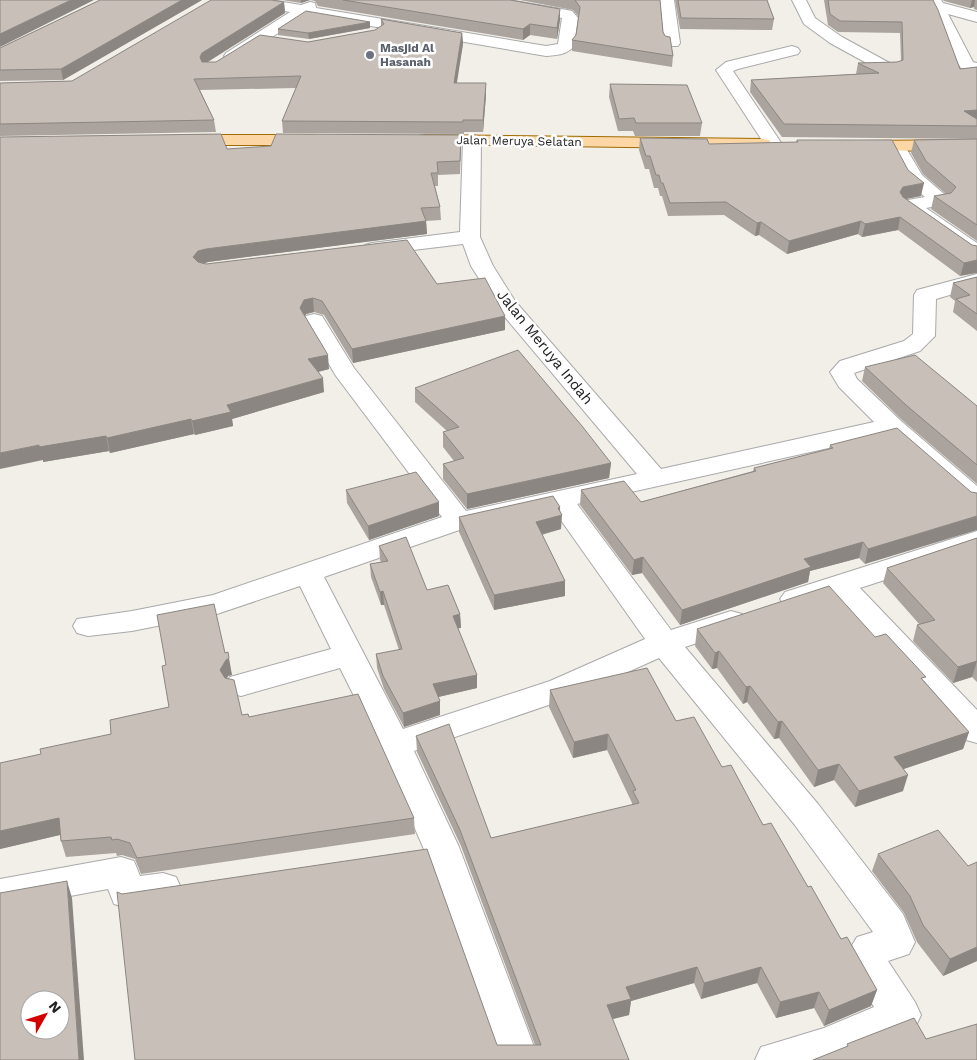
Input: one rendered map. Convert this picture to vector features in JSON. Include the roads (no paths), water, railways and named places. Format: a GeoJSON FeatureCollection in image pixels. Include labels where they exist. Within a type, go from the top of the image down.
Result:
{"type":"FeatureCollection","features":[{"type":"Feature","properties":{"kind":"main road"},"geometry":{"type":"LineString","coordinates":[[172,140],[332,140]]}},
{"type":"Feature","properties":{"kind":"main road","name":"Jalan Meruya Selatan"},"geometry":{"type":"LineString","coordinates":[[402,140],[792,144]]}},
{"type":"Feature","properties":{"kind":"main road"},"geometry":{"type":"LineString","coordinates":[[840,145],[897,147],[977,145]]}},
{"type":"Feature","properties":{"kind":"street"},"geometry":{"type":"LineString","coordinates":[[245,0],[546,51],[560,50],[566,46],[570,18],[567,14],[482,0]]}},
{"type":"Feature","properties":{"kind":"street"},"geometry":{"type":"LineString","coordinates":[[219,64],[319,0]]}},
{"type":"Feature","properties":{"kind":"street"},"geometry":{"type":"LineString","coordinates":[[668,0],[672,43]]}},
{"type":"Feature","properties":{"kind":"street"},"geometry":{"type":"LineString","coordinates":[[799,0],[809,21],[836,40],[889,69]]}},
{"type":"Feature","properties":{"kind":"street"},"geometry":{"type":"LineString","coordinates":[[936,3],[977,17]]}},
{"type":"Feature","properties":{"kind":"street"},"geometry":{"type":"LineString","coordinates":[[936,3],[967,64],[977,68]]}},
{"type":"Feature","properties":{"kind":"street"},"geometry":{"type":"LineString","coordinates":[[258,39],[282,43]]}},
{"type":"Feature","properties":{"kind":"street"},"geometry":{"type":"LineString","coordinates":[[773,144],[724,70],[732,64],[792,51]]}},
{"type":"Feature","properties":{"kind":"street","name":"Jalan Meruya Indah"},"geometry":{"type":"LineString","coordinates":[[472,140],[470,237],[482,266],[507,305],[654,477]]}},
{"type":"Feature","properties":{"kind":"street"},"geometry":{"type":"LineString","coordinates":[[897,147],[914,178],[941,200],[909,205],[977,253]]}},
{"type":"Feature","properties":{"kind":"street"},"geometry":{"type":"LineString","coordinates":[[354,252],[470,237]]}},
{"type":"Feature","properties":{"kind":"street"},"geometry":{"type":"LineString","coordinates":[[977,280],[925,295],[924,336],[912,346],[848,366],[842,372],[847,382],[892,426],[977,500]]}},
{"type":"Feature","properties":{"kind":"street"},"geometry":{"type":"LineString","coordinates":[[314,321],[344,371],[459,521]]}},
{"type":"Feature","properties":{"kind":"street"},"geometry":{"type":"LineString","coordinates":[[88,626],[132,621],[217,604],[459,521],[892,426]]}},
{"type":"Feature","properties":{"kind":"street"},"geometry":{"type":"LineString","coordinates":[[559,498],[664,643],[806,814],[890,925],[896,942],[870,949],[864,957],[901,1015],[830,1053],[775,1060]]}},
{"type":"Feature","properties":{"kind":"street"},"geometry":{"type":"LineString","coordinates":[[394,744],[418,738],[561,689],[664,643],[977,540]]}},
{"type":"Feature","properties":{"kind":"street"},"geometry":{"type":"LineString","coordinates":[[308,573],[394,744],[426,849],[489,974],[518,1060]]}},
{"type":"Feature","properties":{"kind":"street"},"geometry":{"type":"LineString","coordinates":[[839,584],[977,731]]}},
{"type":"Feature","properties":{"kind":"street"},"geometry":{"type":"LineString","coordinates":[[241,685],[349,655]]}},
{"type":"Feature","properties":{"kind":"street"},"geometry":{"type":"LineString","coordinates":[[0,894],[122,872],[127,893],[196,883]]}},
{"type":"Feature","properties":{"kind":"place","name":"Masjid Al Hasanah"},"geometry":{"type":"Point","coordinates":[370,55]}}]}
